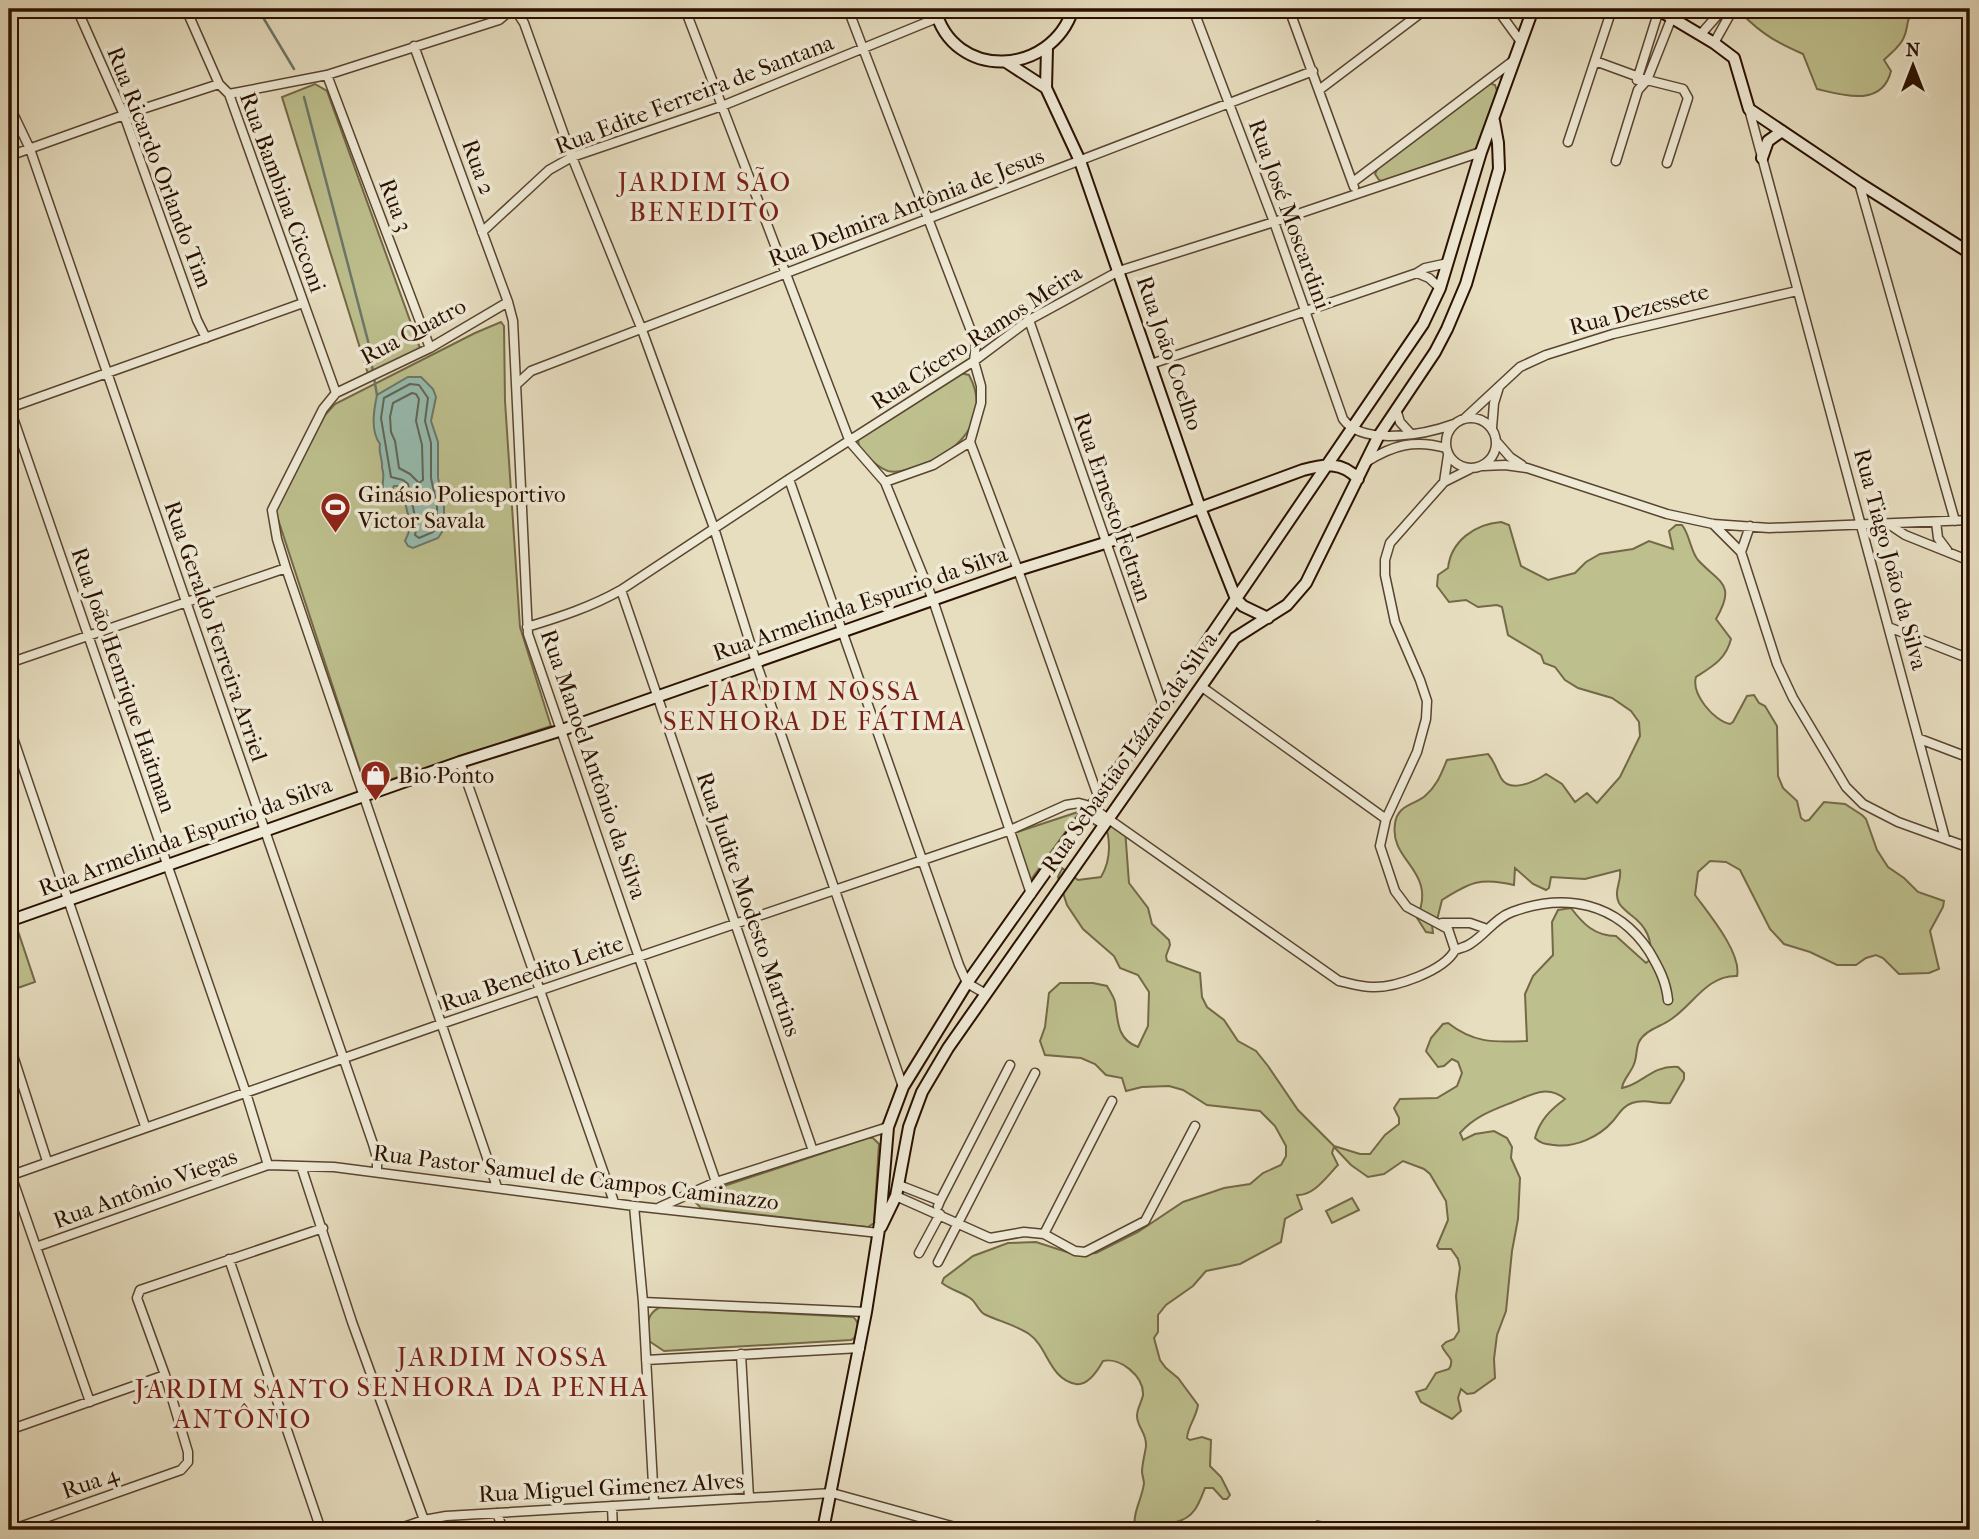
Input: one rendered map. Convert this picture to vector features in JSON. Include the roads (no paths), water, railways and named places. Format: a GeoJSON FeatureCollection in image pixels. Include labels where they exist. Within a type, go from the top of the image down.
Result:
{"type":"FeatureCollection","features":[{"type":"Feature","properties":{"kind":"street","name":"Rua Ricardo Orlando Tim"},"geometry":{"type":"LineString","coordinates":[[77,9],[124,115],[197,320],[206,338]]}},
{"type":"Feature","properties":{"kind":"street","name":"Rua Bambina Cicconi"},"geometry":{"type":"LineString","coordinates":[[186,9],[219,84],[229,94],[336,393]]}},
{"type":"Feature","properties":{"kind":"street"},"geometry":{"type":"LineString","coordinates":[[229,94],[327,75],[499,20],[513,9],[524,23],[572,157],[642,330],[713,528],[755,662],[903,1087]]}},
{"type":"Feature","properties":{"kind":"street"},"geometry":{"type":"LineString","coordinates":[[685,9],[784,275],[850,442],[885,481],[933,600],[1031,894]]}},
{"type":"Feature","properties":{"kind":"street"},"geometry":{"type":"LineString","coordinates":[[848,9],[976,344],[974,361],[981,386],[981,403],[970,442],[1097,796]]}},
{"type":"Feature","properties":{"kind":"street"},"geometry":{"type":"LineString","coordinates":[[936,13],[948,36],[964,51],[984,60],[1006,62],[1027,58],[1047,48],[1069,21],[1073,9]]}},
{"type":"Feature","properties":{"kind":"street","name":"Rua José Moscardini"},"geometry":{"type":"LineString","coordinates":[[1193,9],[1274,222],[1343,419],[1353,430]]}},
{"type":"Feature","properties":{"kind":"street"},"geometry":{"type":"LineString","coordinates":[[1289,9],[1356,193]]}},
{"type":"Feature","properties":{"kind":"street"},"geometry":{"type":"LineString","coordinates":[[1319,90],[1426,9]]}},
{"type":"Feature","properties":{"kind":"street"},"geometry":{"type":"LineString","coordinates":[[1497,9],[1521,42]]}},
{"type":"Feature","properties":{"kind":"street","name":"Rua Sebastião Lázaro da Silva"},"geometry":{"type":"LineString","coordinates":[[823,1530],[866,1312],[879,1228],[888,1127],[903,1087],[967,983],[1163,706],[1325,465],[1353,430],[1412,343],[1440,288],[1481,152],[1533,9]]}},
{"type":"Feature","properties":{"kind":"street"},"geometry":{"type":"LineString","coordinates":[[1616,161],[1638,90],[1637,77],[1658,9],[1701,34],[1734,58],[1749,109],[1970,253]]}},
{"type":"Feature","properties":{"kind":"street"},"geometry":{"type":"LineString","coordinates":[[1701,34],[1723,9]]}},
{"type":"Feature","properties":{"kind":"street"},"geometry":{"type":"LineString","coordinates":[[1714,43],[1733,9]]}},
{"type":"Feature","properties":{"kind":"street","name":"Rua Edite Ferreira de Santana"},"geometry":{"type":"LineString","coordinates":[[482,232],[549,170],[572,157],[722,106],[863,49],[936,13]]}},
{"type":"Feature","properties":{"kind":"street"},"geometry":{"type":"LineString","coordinates":[[1568,142],[1610,15]]}},
{"type":"Feature","properties":{"kind":"street"},"geometry":{"type":"LineString","coordinates":[[1638,90],[1647,80],[1672,17]]}},
{"type":"Feature","properties":{"kind":"street","name":"Rua 2"},"geometry":{"type":"LineString","coordinates":[[414,46],[508,302]]}},
{"type":"Feature","properties":{"kind":"street","name":"Rua João Coelho"},"geometry":{"type":"LineString","coordinates":[[1047,48],[1046,88],[1080,161],[1200,508],[1236,599]]}},
{"type":"Feature","properties":{"kind":"street"},"geometry":{"type":"LineString","coordinates":[[1353,182],[1513,61]]}},
{"type":"Feature","properties":{"kind":"street"},"geometry":{"type":"LineString","coordinates":[[1595,61],[1637,77],[1683,89],[1688,98],[1667,163]]}},
{"type":"Feature","properties":{"kind":"street"},"geometry":{"type":"LineString","coordinates":[[1006,62],[1046,88]]}},
{"type":"Feature","properties":{"kind":"street","name":"Rua Delmira Antônia de Jesus"},"geometry":{"type":"LineString","coordinates":[[517,384],[531,372],[1313,71]]}},
{"type":"Feature","properties":{"kind":"street","name":"Rua 3"},"geometry":{"type":"LineString","coordinates":[[327,75],[430,348]]}},
{"type":"Feature","properties":{"kind":"street"},"geometry":{"type":"LineString","coordinates":[[9,156],[219,84]]}},
{"type":"Feature","properties":{"kind":"street","name":"Rua Geraldo Ferreira Arriel"},"geometry":{"type":"LineString","coordinates":[[9,105],[30,149],[344,1058],[377,1158],[377,1172]]}},
{"type":"Feature","properties":{"kind":"street","name":"Rua Tiago João da Silva"},"geometry":{"type":"LineString","coordinates":[[1749,109],[1891,628],[1945,838]]}},
{"type":"Feature","properties":{"kind":"street","name":"Rua Sebastião Lázaro da Silva"},"geometry":{"type":"LineString","coordinates":[[879,1228],[897,1190],[909,1127],[922,1093],[955,1037],[1236,638],[1287,605],[1306,583],[1378,437],[1435,352],[1466,284],[1499,169],[1499,143],[1493,118]]}},
{"type":"Feature","properties":{"kind":"street"},"geometry":{"type":"LineString","coordinates":[[1762,158],[1768,141],[1782,131]]}},
{"type":"Feature","properties":{"kind":"street","name":"Rua Cícero Ramos Meira"},"geometry":{"type":"LineString","coordinates":[[527,627],[597,604],[621,590],[974,361],[1029,320],[1119,271],[1481,152]]}},
{"type":"Feature","properties":{"kind":"street"},"geometry":{"type":"LineString","coordinates":[[1859,183],[1955,521]]}},
{"type":"Feature","properties":{"kind":"street"},"geometry":{"type":"LineString","coordinates":[[1151,364],[1425,268],[1448,263]]}},
{"type":"Feature","properties":{"kind":"street"},"geometry":{"type":"LineString","coordinates":[[1417,273],[1429,278],[1440,288]]}},
{"type":"Feature","properties":{"kind":"street","name":"Rua Dezessete"},"geometry":{"type":"LineString","coordinates":[[1464,419],[1520,367],[1546,355],[1583,342],[1797,290]]}},
{"type":"Feature","properties":{"kind":"street","name":"Rua Quatro"},"geometry":{"type":"LineString","coordinates":[[336,393],[430,348],[508,302]]}},
{"type":"Feature","properties":{"kind":"street","name":"Rua Manoel Antônio da Silva"},"geometry":{"type":"LineString","coordinates":[[508,302],[515,338],[527,627],[716,1182]]}},
{"type":"Feature","properties":{"kind":"street"},"geometry":{"type":"LineString","coordinates":[[9,408],[303,303]]}},
{"type":"Feature","properties":{"kind":"street","name":"Rua Ernesto Feltran"},"geometry":{"type":"LineString","coordinates":[[1029,320],[1163,706]]}},
{"type":"Feature","properties":{"kind":"street"},"geometry":{"type":"LineString","coordinates":[[1500,385],[1494,403],[1492,428],[1496,441],[1510,457],[1527,468]]}},
{"type":"Feature","properties":{"kind":"street"},"geometry":{"type":"LineString","coordinates":[[336,393],[323,409],[272,510],[277,539],[497,1187]]}},
{"type":"Feature","properties":{"kind":"street","name":"Rua João Henrique Haitman"},"geometry":{"type":"LineString","coordinates":[[9,408],[246,1093],[268,1165]]}},
{"type":"Feature","properties":{"kind":"street"},"geometry":{"type":"LineString","coordinates":[[1395,408],[1400,422],[1410,433]]}},
{"type":"Feature","properties":{"kind":"street"},"geometry":{"type":"LineString","coordinates":[[1353,430],[1378,437],[1441,429],[1464,419],[1479,419],[1492,428]]}},
{"type":"Feature","properties":{"kind":"street"},"geometry":{"type":"LineString","coordinates":[[1444,481],[1447,435],[1454,424]]}},
{"type":"Feature","properties":{"kind":"street"},"geometry":{"type":"LineString","coordinates":[[1483,466],[1493,456],[1496,441]]}},
{"type":"Feature","properties":{"kind":"street"},"geometry":{"type":"LineString","coordinates":[[885,481],[933,465],[970,442]]}},
{"type":"Feature","properties":{"kind":"street"},"geometry":{"type":"LineString","coordinates":[[1366,462],[1384,451],[1412,443],[1432,444],[1447,452],[1457,465],[1470,469]]}},
{"type":"Feature","properties":{"kind":"street"},"geometry":{"type":"LineString","coordinates":[[1325,465],[1343,467],[1357,479]]}},
{"type":"Feature","properties":{"kind":"street","name":"Rua Armelinda Espurio da Silva"},"geometry":{"type":"LineString","coordinates":[[9,921],[166,864],[266,832],[363,795],[562,730],[1105,542],[1303,470],[1325,465]]}},
{"type":"Feature","properties":{"kind":"street"},"geometry":{"type":"LineString","coordinates":[[1455,950],[1448,929],[1407,907],[1395,891],[1380,846],[1386,819],[1417,752],[1426,719],[1427,701],[1388,599],[1385,560],[1390,543],[1444,481],[1483,466],[1527,468],[1667,514],[1713,524],[1769,528],[1970,520]]}},
{"type":"Feature","properties":{"kind":"street"},"geometry":{"type":"LineString","coordinates":[[1289,476],[1298,479],[1308,492]]}},
{"type":"Feature","properties":{"kind":"street"},"geometry":{"type":"LineString","coordinates":[[789,479],[967,983],[986,994]]}},
{"type":"Feature","properties":{"kind":"street"},"geometry":{"type":"LineString","coordinates":[[1936,522],[1938,538],[1949,552]]}},
{"type":"Feature","properties":{"kind":"street"},"geometry":{"type":"LineString","coordinates":[[1713,524],[1741,552],[1777,664],[1793,698],[1839,777],[1863,804],[1898,822],[1970,848]]}},
{"type":"Feature","properties":{"kind":"street"},"geometry":{"type":"LineString","coordinates":[[1890,525],[1905,535],[1970,561]]}},
{"type":"Feature","properties":{"kind":"street"},"geometry":{"type":"LineString","coordinates":[[1741,552],[1750,526]]}},
{"type":"Feature","properties":{"kind":"street"},"geometry":{"type":"LineString","coordinates":[[9,663],[286,568]]}},
{"type":"Feature","properties":{"kind":"street","name":"Rua Judite Modesto Martins"},"geometry":{"type":"LineString","coordinates":[[621,590],[813,1151]]}},
{"type":"Feature","properties":{"kind":"street"},"geometry":{"type":"LineString","coordinates":[[1236,599],[1243,607],[1268,618]]}},
{"type":"Feature","properties":{"kind":"street"},"geometry":{"type":"LineString","coordinates":[[1891,628],[1970,659]]}},
{"type":"Feature","properties":{"kind":"street"},"geometry":{"type":"LineString","coordinates":[[1202,687],[1386,819]]}},
{"type":"Feature","properties":{"kind":"street"},"geometry":{"type":"LineString","coordinates":[[9,726],[145,1126]]}},
{"type":"Feature","properties":{"kind":"street"},"geometry":{"type":"LineString","coordinates":[[1920,738],[1970,758]]}},
{"type":"Feature","properties":{"kind":"street"},"geometry":{"type":"LineString","coordinates":[[460,762],[614,1202]]}},
{"type":"Feature","properties":{"kind":"street","name":"Rua Benedito Leite"},"geometry":{"type":"LineString","coordinates":[[10,1175],[145,1126],[1008,831],[1066,806],[1079,803],[1088,809]]}},
{"type":"Feature","properties":{"kind":"street"},"geometry":{"type":"LineString","coordinates":[[1088,809],[1339,981],[1372,987],[1389,985],[1437,968],[1451,957],[1455,950],[1469,945],[1510,913],[1544,903],[1578,903],[1608,912],[1637,934],[1661,970],[1667,986],[1668,1000]]}},
{"type":"Feature","properties":{"kind":"street"},"geometry":{"type":"LineString","coordinates":[[1441,923],[1470,923],[1487,929]]}},
{"type":"Feature","properties":{"kind":"street"},"geometry":{"type":"LineString","coordinates":[[9,1043],[47,1161]]}},
{"type":"Feature","properties":{"kind":"street"},"geometry":{"type":"LineString","coordinates":[[919,1252],[938,1213],[940,1202],[1010,1065]]}},
{"type":"Feature","properties":{"kind":"street"},"geometry":{"type":"LineString","coordinates":[[938,1262],[1035,1073]]}},
{"type":"Feature","properties":{"kind":"street"},"geometry":{"type":"LineString","coordinates":[[1044,1234],[1112,1101]]}},
{"type":"Feature","properties":{"kind":"street"},"geometry":{"type":"LineString","coordinates":[[897,1190],[990,1238],[1024,1232],[1044,1234],[1075,1251],[1085,1252],[1145,1221],[1195,1126]]}},
{"type":"Feature","properties":{"kind":"street"},"geometry":{"type":"LineString","coordinates":[[660,1207],[716,1182],[888,1127]]}},
{"type":"Feature","properties":{"kind":"street","name":"Rua Pastor Samuel de Campos Caminazzo"},"geometry":{"type":"LineString","coordinates":[[268,1165],[377,1172],[634,1206],[879,1228]]}},
{"type":"Feature","properties":{"kind":"street","name":"Rua Antônio Viegas"},"geometry":{"type":"LineString","coordinates":[[36,1247],[268,1165]]}},
{"type":"Feature","properties":{"kind":"street"},"geometry":{"type":"LineString","coordinates":[[302,1166],[352,1322],[424,1520]]}},
{"type":"Feature","properties":{"kind":"street"},"geometry":{"type":"LineString","coordinates":[[10,1175],[90,1402]]}},
{"type":"Feature","properties":{"kind":"street"},"geometry":{"type":"LineString","coordinates":[[897,1190],[940,1202]]}},
{"type":"Feature","properties":{"kind":"street"},"geometry":{"type":"LineString","coordinates":[[634,1206],[643,1302],[654,1503]]}},
{"type":"Feature","properties":{"kind":"street"},"geometry":{"type":"LineString","coordinates":[[9,1418],[11,1429],[165,1375],[137,1298],[140,1290],[323,1228]]}},
{"type":"Feature","properties":{"kind":"street"},"geometry":{"type":"LineString","coordinates":[[229,1259],[321,1530]]}},
{"type":"Feature","properties":{"kind":"street"},"geometry":{"type":"LineString","coordinates":[[643,1302],[866,1312]]}},
{"type":"Feature","properties":{"kind":"street"},"geometry":{"type":"LineString","coordinates":[[646,1360],[860,1348]]}},
{"type":"Feature","properties":{"kind":"street"},"geometry":{"type":"LineString","coordinates":[[741,1354],[749,1498]]}},
{"type":"Feature","properties":{"kind":"street","name":"Rua 4"},"geometry":{"type":"LineString","coordinates":[[11,1530],[181,1470],[188,1462],[188,1452],[165,1375]]}},
{"type":"Feature","properties":{"kind":"street"},"geometry":{"type":"LineString","coordinates":[[832,1493],[966,1530]]}},
{"type":"Feature","properties":{"kind":"street","name":"Rua Miguel Gimenez Alves"},"geometry":{"type":"LineString","coordinates":[[395,1530],[446,1516],[832,1493]]}},
{"type":"Feature","properties":{"kind":"street"},"geometry":{"type":"LineString","coordinates":[[612,1506],[613,1530]]}},
{"type":"Feature","properties":{"kind":"street"},"geometry":{"type":"LineString","coordinates":[[497,1513],[503,1530]]}},
{"type":"Feature","properties":{"kind":"water"},"geometry":{"type":"Polygon","coordinates":[[[408,377],[421,377],[433,389],[436,397],[431,421],[438,442],[438,478],[444,506],[444,529],[438,538],[413,548],[405,541],[411,527],[401,486],[394,486],[389,496],[383,491],[380,444],[375,433],[374,420],[377,395],[408,377]]]}},
{"type":"Feature","properties":{"kind":"waterway"},"geometry":{"type":"LineString","coordinates":[[258,9],[294,69]]}},
{"type":"Feature","properties":{"kind":"waterway"},"geometry":{"type":"LineString","coordinates":[[304,97],[368,341],[373,372]]}},
{"type":"Feature","properties":{"kind":"waterway"},"geometry":{"type":"LineString","coordinates":[[374,378],[377,395]]}},
{"type":"Feature","properties":{"kind":"place","name":"Ginásio Poliesportivo Victor Savala"},"geometry":{"type":"Point","coordinates":[335,534]}},
{"type":"Feature","properties":{"kind":"place","name":"Bio Ponto"},"geometry":{"type":"Point","coordinates":[375,802]}},
{"type":"Feature","properties":{"kind":"district","name":"JARDIM SÃO BENEDITO"},"geometry":{"type":"Point","coordinates":[705,197]}},
{"type":"Feature","properties":{"kind":"district","name":"JARDIM NOSSA SENHORA DE FÁTIMA"},"geometry":{"type":"Point","coordinates":[815,706]}},
{"type":"Feature","properties":{"kind":"district","name":"JARDIM NOSSA SENHORA DA PENHA"},"geometry":{"type":"Point","coordinates":[503,1372]}},
{"type":"Feature","properties":{"kind":"district","name":"JARDIM SANTO ANTÔNIO"},"geometry":{"type":"Point","coordinates":[243,1404]}}]}
